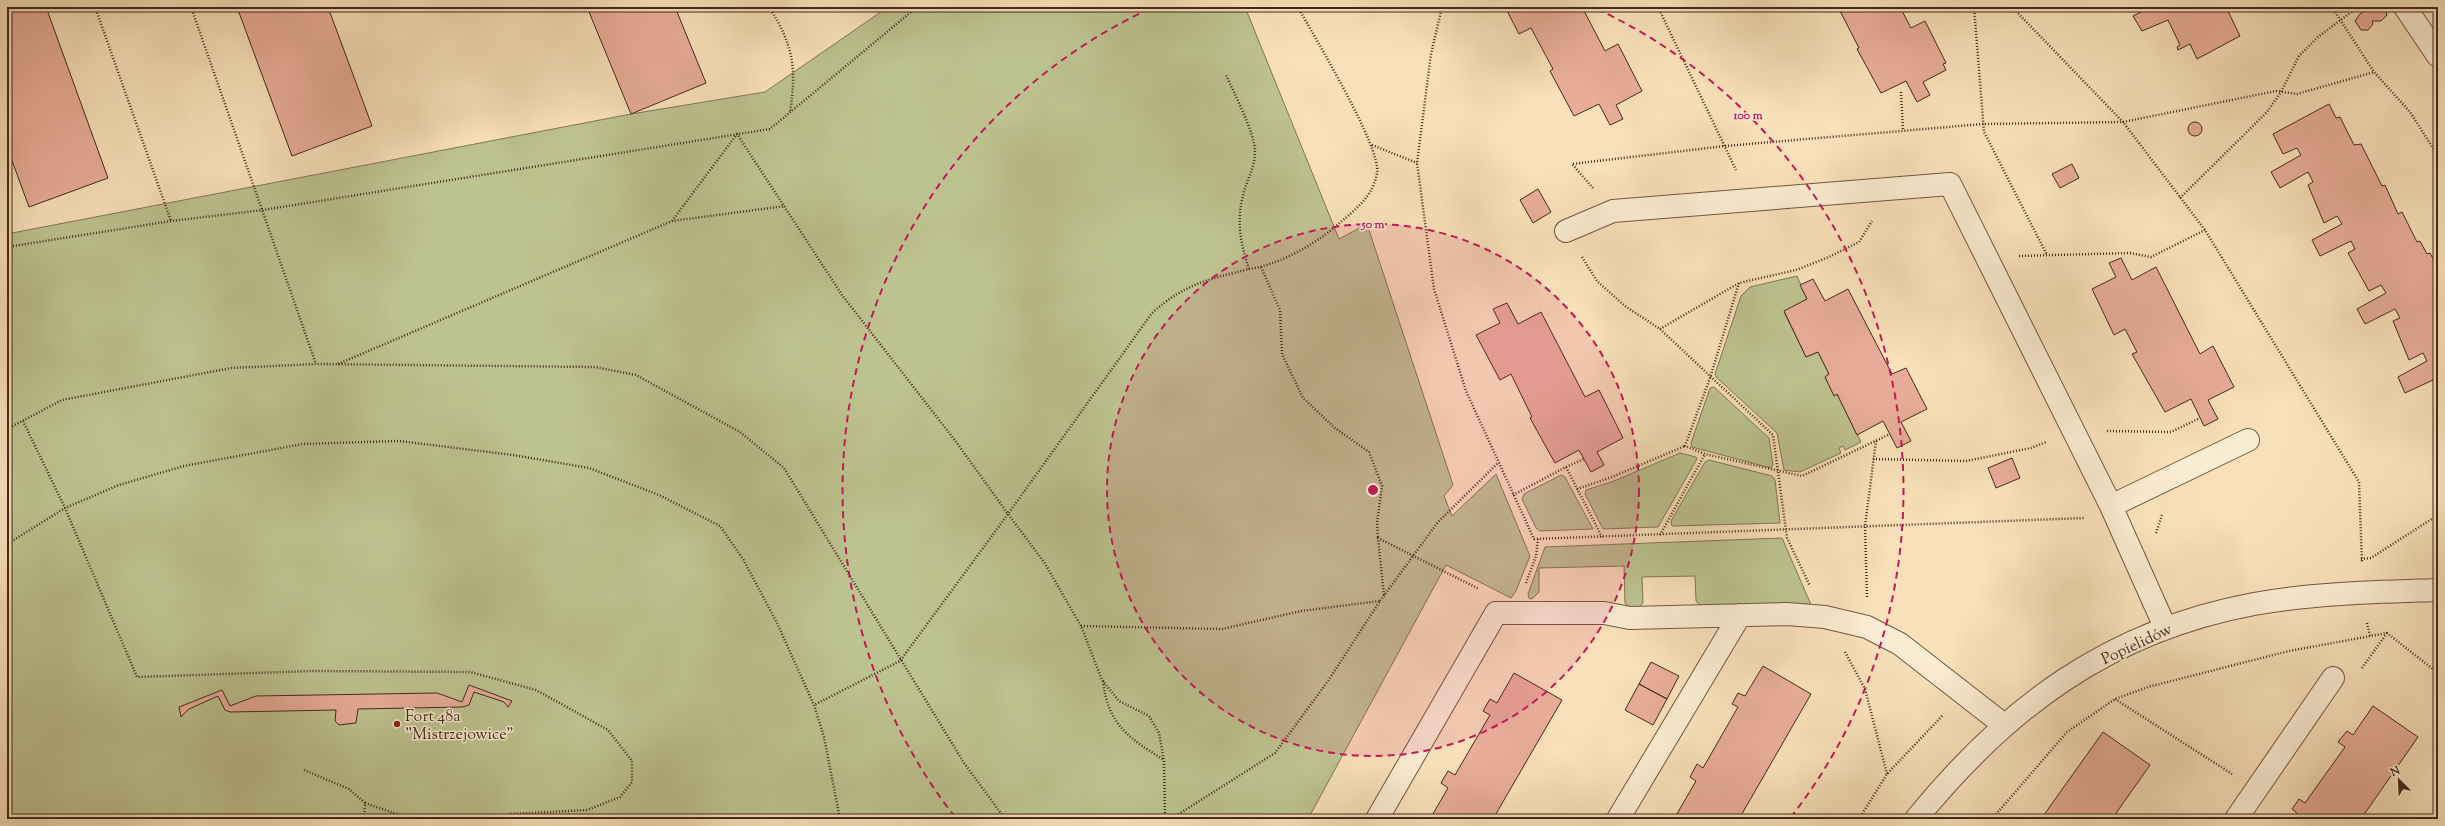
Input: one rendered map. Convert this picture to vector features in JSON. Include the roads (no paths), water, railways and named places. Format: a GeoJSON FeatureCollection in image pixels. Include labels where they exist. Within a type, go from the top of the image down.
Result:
{"type":"FeatureCollection","features":[{"type":"Feature","properties":{"kind":"street"},"geometry":{"type":"LineString","coordinates":[[2405,7],[2438,56]]}},
{"type":"Feature","properties":{"kind":"street"},"geometry":{"type":"LineString","coordinates":[[1566,231],[1613,211],[1950,184],[2114,512],[2165,627]]}},
{"type":"Feature","properties":{"kind":"street"},"geometry":{"type":"LineString","coordinates":[[2114,512],[2248,440]]}},
{"type":"Feature","properties":{"kind":"street","name":"Popielidów"},"geometry":{"type":"LineString","coordinates":[[1916,819],[1951,776],[2004,725],[2068,676],[2127,644],[2165,627],[2255,604],[2362,593],[2438,590]]}},
{"type":"Feature","properties":{"kind":"street"},"geometry":{"type":"LineString","coordinates":[[1377,819],[1496,613],[1604,613],[1630,618],[1787,614],[1825,617],[1867,628],[1893,641],[1919,657],[2004,725]]}},
{"type":"Feature","properties":{"kind":"street"},"geometry":{"type":"LineString","coordinates":[[1618,819],[1740,615]]}},
{"type":"Feature","properties":{"kind":"street"},"geometry":{"type":"LineString","coordinates":[[2236,819],[2333,678]]}},
{"type":"Feature","properties":{"kind":"place","name":"Fort 48a \"Mistrzejowice\""},"geometry":{"type":"Point","coordinates":[397,724]}}]}
